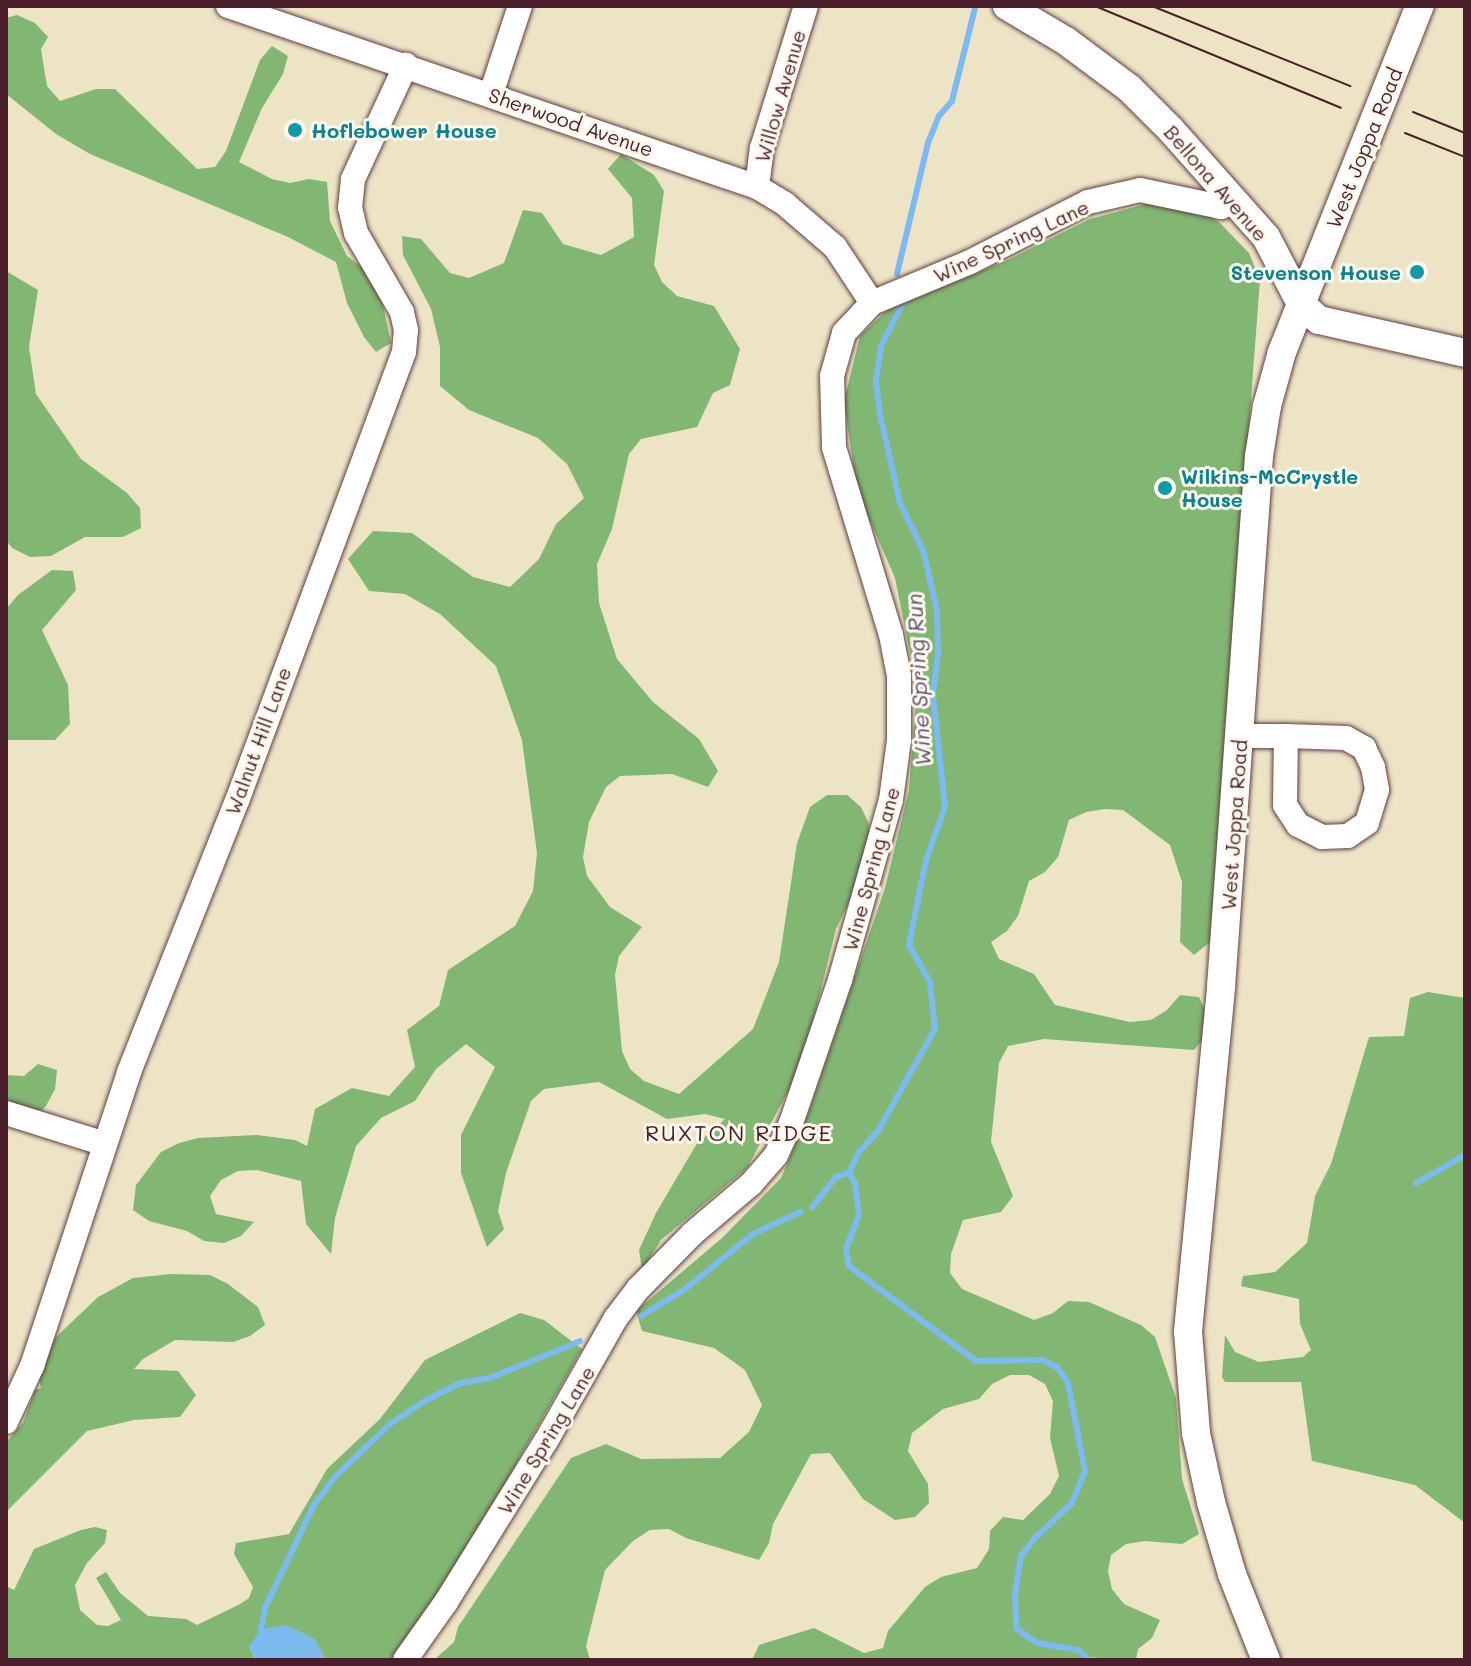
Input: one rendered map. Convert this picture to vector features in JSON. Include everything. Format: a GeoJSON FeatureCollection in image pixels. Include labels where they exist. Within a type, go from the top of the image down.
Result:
{"type":"FeatureCollection","features":[{"type":"Feature","properties":{"kind":"street","name":"Sherwood Avenue"},"geometry":{"type":"LineString","coordinates":[[228,6],[757,187],[785,204],[835,247],[872,303]]}},
{"type":"Feature","properties":{"kind":"street"},"geometry":{"type":"LineString","coordinates":[[491,94],[520,6]]}},
{"type":"Feature","properties":{"kind":"street","name":"Willow Avenue"},"geometry":{"type":"LineString","coordinates":[[757,187],[762,148],[806,6]]}},
{"type":"Feature","properties":{"kind":"street","name":"Bellona Avenue"},"geometry":{"type":"LineString","coordinates":[[1007,6],[1066,41],[1129,88],[1266,237],[1301,304]]}},
{"type":"Feature","properties":{"kind":"street","name":"West Joppa Road"},"geometry":{"type":"LineString","coordinates":[[1266,1660],[1232,1574],[1211,1502],[1196,1433],[1188,1359],[1190,1290],[1209,1128],[1259,456],[1282,352],[1420,6]]}},
{"type":"Feature","properties":{"kind":"street","name":"Walnut Hill Lane"},"geometry":{"type":"LineString","coordinates":[[6,1422],[32,1366],[102,1143],[237,801],[404,352],[406,330],[402,312],[356,233],[350,208],[353,179],[406,65]]}},
{"type":"Feature","properties":{"kind":"street","name":"Wine Spring Lane"},"geometry":{"type":"LineString","coordinates":[[405,1660],[446,1602],[546,1441],[616,1318],[639,1288],[692,1234],[776,1155],[796,1109],[875,866],[894,789],[899,740],[899,676],[891,635],[848,503],[834,447],[830,409],[832,376],[844,333],[872,303],[970,262],[1088,202],[1140,190],[1221,207],[1234,200]]}},
{"type":"Feature","properties":{"kind":"street"},"geometry":{"type":"LineString","coordinates":[[1301,304],[1319,320],[1465,353]]}},
{"type":"Feature","properties":{"kind":"street"},"geometry":{"type":"LineString","coordinates":[[1240,736],[1286,736],[1346,738],[1364,748],[1373,767],[1377,790],[1367,823],[1348,836],[1322,837],[1298,825],[1285,805],[1286,736]]}},
{"type":"Feature","properties":{"kind":"street"},"geometry":{"type":"LineString","coordinates":[[6,1113],[102,1143]]}},
{"type":"Feature","properties":{"kind":"green space"},"geometry":{"type":"Polygon","coordinates":[[[17,15],[35,23],[48,37],[41,49],[47,86],[60,101],[96,89],[115,89],[197,169],[215,167],[226,151],[260,60],[272,46],[288,56],[283,74],[262,108],[239,162],[272,179],[290,183],[309,179],[327,182],[330,221],[347,256],[363,268],[382,301],[391,343],[376,352],[364,337],[347,303],[336,262],[288,237],[90,154],[56,134],[6,94],[6,18],[17,15]]]}},
{"type":"Feature","properties":{"kind":"green space"},"geometry":{"type":"Polygon","coordinates":[[[621,154],[654,175],[664,191],[654,265],[662,282],[677,296],[714,306],[740,349],[730,385],[713,393],[697,427],[641,439],[629,454],[612,529],[597,564],[599,603],[617,659],[653,702],[699,739],[718,771],[708,787],[672,774],[620,776],[606,787],[589,822],[583,857],[587,876],[610,907],[642,927],[619,956],[615,975],[622,1051],[630,1069],[644,1081],[679,1094],[753,1029],[779,962],[797,843],[810,807],[827,795],[847,795],[861,807],[869,824],[868,862],[836,929],[802,1065],[747,1168],[661,1240],[642,1270],[639,1250],[656,1213],[696,1145],[725,1119],[705,1114],[667,1119],[599,1082],[544,1089],[531,1101],[506,1173],[498,1211],[504,1229],[487,1247],[461,1173],[461,1135],[495,1067],[466,1044],[436,1069],[415,1101],[381,1118],[356,1146],[335,1218],[331,1254],[306,1224],[301,1181],[257,1170],[238,1171],[221,1180],[210,1196],[216,1214],[254,1222],[241,1236],[224,1243],[204,1241],[187,1231],[149,1221],[133,1210],[136,1185],[161,1152],[198,1138],[257,1135],[295,1140],[307,1146],[315,1109],[352,1088],[389,1096],[415,1067],[407,1030],[439,1006],[448,970],[515,926],[533,891],[537,853],[522,740],[496,666],[440,614],[405,594],[369,591],[348,559],[373,531],[412,533],[473,577],[510,587],[539,559],[556,524],[584,498],[567,464],[538,438],[469,410],[440,386],[440,347],[431,309],[403,255],[402,236],[421,239],[450,273],[469,278],[504,263],[523,210],[542,213],[563,244],[601,255],[634,237],[632,198],[608,169],[621,154]]]}},
{"type":"Feature","properties":{"kind":"green space"},"geometry":{"type":"Polygon","coordinates":[[[1146,204],[1201,212],[1220,223],[1249,253],[1260,280],[1210,942],[1194,955],[1180,942],[1182,882],[1170,845],[1123,810],[1105,809],[1086,812],[1069,820],[1058,857],[1045,872],[1029,881],[1018,916],[1007,931],[991,942],[999,959],[1034,974],[1055,1005],[1130,1022],[1151,1020],[1167,1010],[1180,995],[1199,997],[1207,1015],[1207,1034],[1194,1050],[1044,1039],[1008,1046],[999,1063],[991,1142],[1013,1196],[1001,1212],[963,1220],[951,1254],[950,1273],[962,1289],[1034,1320],[1053,1313],[1068,1301],[1089,1302],[1141,1325],[1155,1337],[1176,1398],[1182,1479],[1199,1534],[1182,1544],[1145,1541],[1126,1544],[1111,1555],[1108,1571],[1112,1589],[1124,1604],[1160,1620],[1152,1638],[1138,1649],[1136,1660],[1083,1657],[1081,1660],[752,1660],[759,1645],[814,1628],[864,1653],[883,1648],[888,1631],[925,1587],[941,1577],[977,1568],[989,1549],[990,1531],[1003,1517],[1023,1520],[1050,1494],[1059,1476],[1050,1438],[1053,1401],[1045,1384],[1029,1375],[1010,1375],[992,1384],[979,1399],[943,1409],[912,1433],[908,1451],[928,1484],[929,1503],[915,1517],[895,1520],[863,1499],[830,1453],[811,1454],[773,1524],[769,1543],[759,1560],[686,1538],[669,1529],[650,1530],[633,1541],[605,1570],[586,1646],[590,1660],[434,1660],[454,1642],[458,1627],[571,1458],[606,1444],[641,1459],[720,1458],[749,1432],[762,1405],[745,1370],[714,1348],[642,1331],[636,1311],[722,1238],[781,1178],[808,1114],[885,888],[909,790],[917,687],[895,578],[857,491],[844,401],[860,336],[886,311],[1010,259],[1090,219],[1146,204]]]}},
{"type":"Feature","properties":{"kind":"green space"},"geometry":{"type":"Polygon","coordinates":[[[6,271],[38,290],[29,347],[36,394],[81,459],[127,493],[140,508],[141,528],[123,537],[85,537],[51,556],[30,557],[12,548],[6,540],[6,271]]]}},
{"type":"Feature","properties":{"kind":"green space"},"geometry":{"type":"Polygon","coordinates":[[[52,570],[73,571],[76,590],[42,630],[68,685],[70,724],[55,740],[6,740],[6,609],[18,595],[52,570]]]}},
{"type":"Feature","properties":{"kind":"green space"},"geometry":{"type":"Polygon","coordinates":[[[1428,992],[1465,998],[1465,1523],[1415,1485],[1312,1461],[1301,1382],[1225,1382],[1222,1377],[1225,1335],[1235,1352],[1259,1362],[1303,1357],[1311,1350],[1300,1324],[1299,1299],[1241,1286],[1243,1276],[1275,1272],[1307,1243],[1315,1196],[1331,1164],[1369,1037],[1404,1036],[1410,998],[1428,992]]]}},
{"type":"Feature","properties":{"kind":"green space"},"geometry":{"type":"Polygon","coordinates":[[[38,1064],[57,1070],[55,1089],[46,1106],[41,1111],[6,1101],[6,1075],[24,1076],[38,1064]]]}},
{"type":"Feature","properties":{"kind":"green space"},"geometry":{"type":"Polygon","coordinates":[[[171,1274],[210,1275],[228,1284],[258,1307],[265,1325],[250,1336],[233,1342],[175,1340],[143,1359],[134,1369],[178,1371],[196,1395],[180,1417],[134,1420],[87,1431],[6,1512],[6,1442],[23,1423],[35,1390],[41,1388],[38,1376],[55,1338],[98,1297],[133,1278],[171,1274]]]}},
{"type":"Feature","properties":{"kind":"green space"},"geometry":{"type":"Polygon","coordinates":[[[520,1313],[544,1320],[582,1349],[441,1595],[397,1660],[326,1660],[314,1639],[249,1647],[256,1660],[6,1660],[6,1586],[14,1590],[34,1549],[81,1530],[95,1527],[107,1530],[105,1543],[87,1563],[75,1585],[80,1610],[97,1625],[108,1626],[121,1620],[96,1578],[106,1572],[120,1593],[148,1616],[186,1619],[197,1625],[249,1598],[253,1587],[234,1554],[236,1543],[289,1534],[327,1469],[380,1419],[425,1360],[520,1313]]]}},
{"type":"Feature","properties":{"kind":"water"},"geometry":{"type":"Polygon","coordinates":[[[285,1625],[314,1638],[326,1660],[256,1660],[249,1647],[261,1629],[285,1625]]]}},
{"type":"Feature","properties":{"kind":"waterway","name":"Wine Spring Run"},"geometry":{"type":"LineString","coordinates":[[897,274],[928,143],[939,116],[952,101],[975,8]]}},
{"type":"Feature","properties":{"kind":"waterway","name":"Wine Spring Run"},"geometry":{"type":"LineString","coordinates":[[812,1207],[836,1177],[849,1173],[859,1152],[878,1131],[935,1029],[930,982],[909,945],[926,860],[945,807],[933,694],[938,654],[937,610],[923,550],[900,503],[880,414],[876,380],[882,344],[902,305]]}},
{"type":"Feature","properties":{"kind":"waterway"},"geometry":{"type":"LineString","coordinates":[[1416,1183],[1465,1155]]}},
{"type":"Feature","properties":{"kind":"waterway"},"geometry":{"type":"LineString","coordinates":[[849,1173],[855,1183],[859,1215],[846,1249],[849,1266],[976,1361],[1042,1360],[1057,1367],[1068,1383],[1085,1471],[1072,1503],[1021,1556],[1015,1593],[1016,1628],[1037,1643],[1079,1650],[1089,1660]]}},
{"type":"Feature","properties":{"kind":"waterway","name":"Wine Spring Run"},"geometry":{"type":"LineString","coordinates":[[641,1316],[685,1289],[753,1234],[800,1212]]}},
{"type":"Feature","properties":{"kind":"waterway","name":"Wine Spring Run"},"geometry":{"type":"LineString","coordinates":[[265,1633],[261,1629],[265,1608],[314,1505],[335,1477],[391,1423],[428,1399],[461,1383],[490,1378],[580,1341]]}},
{"type":"Feature","properties":{"kind":"tram line"},"geometry":{"type":"LineString","coordinates":[[1095,6],[1341,108]]}},
{"type":"Feature","properties":{"kind":"tram line"},"geometry":{"type":"LineString","coordinates":[[1152,6],[1350,86]]}},
{"type":"Feature","properties":{"kind":"tram line"},"geometry":{"type":"LineString","coordinates":[[1413,112],[1465,133]]}},
{"type":"Feature","properties":{"kind":"tram line"},"geometry":{"type":"LineString","coordinates":[[1405,133],[1465,157]]}},
{"type":"Feature","properties":{"kind":"place","name":"Hoflebower House"},"geometry":{"type":"Point","coordinates":[295,130]}},
{"type":"Feature","properties":{"kind":"place","name":"Stevenson House"},"geometry":{"type":"Point","coordinates":[1417,272]}},
{"type":"Feature","properties":{"kind":"place","name":"Wilkins-McCrystle House"},"geometry":{"type":"Point","coordinates":[1165,488]}},
{"type":"Feature","properties":{"kind":"district","name":"RUXTON RIDGE"},"geometry":{"type":"Point","coordinates":[739,1133]}}]}
